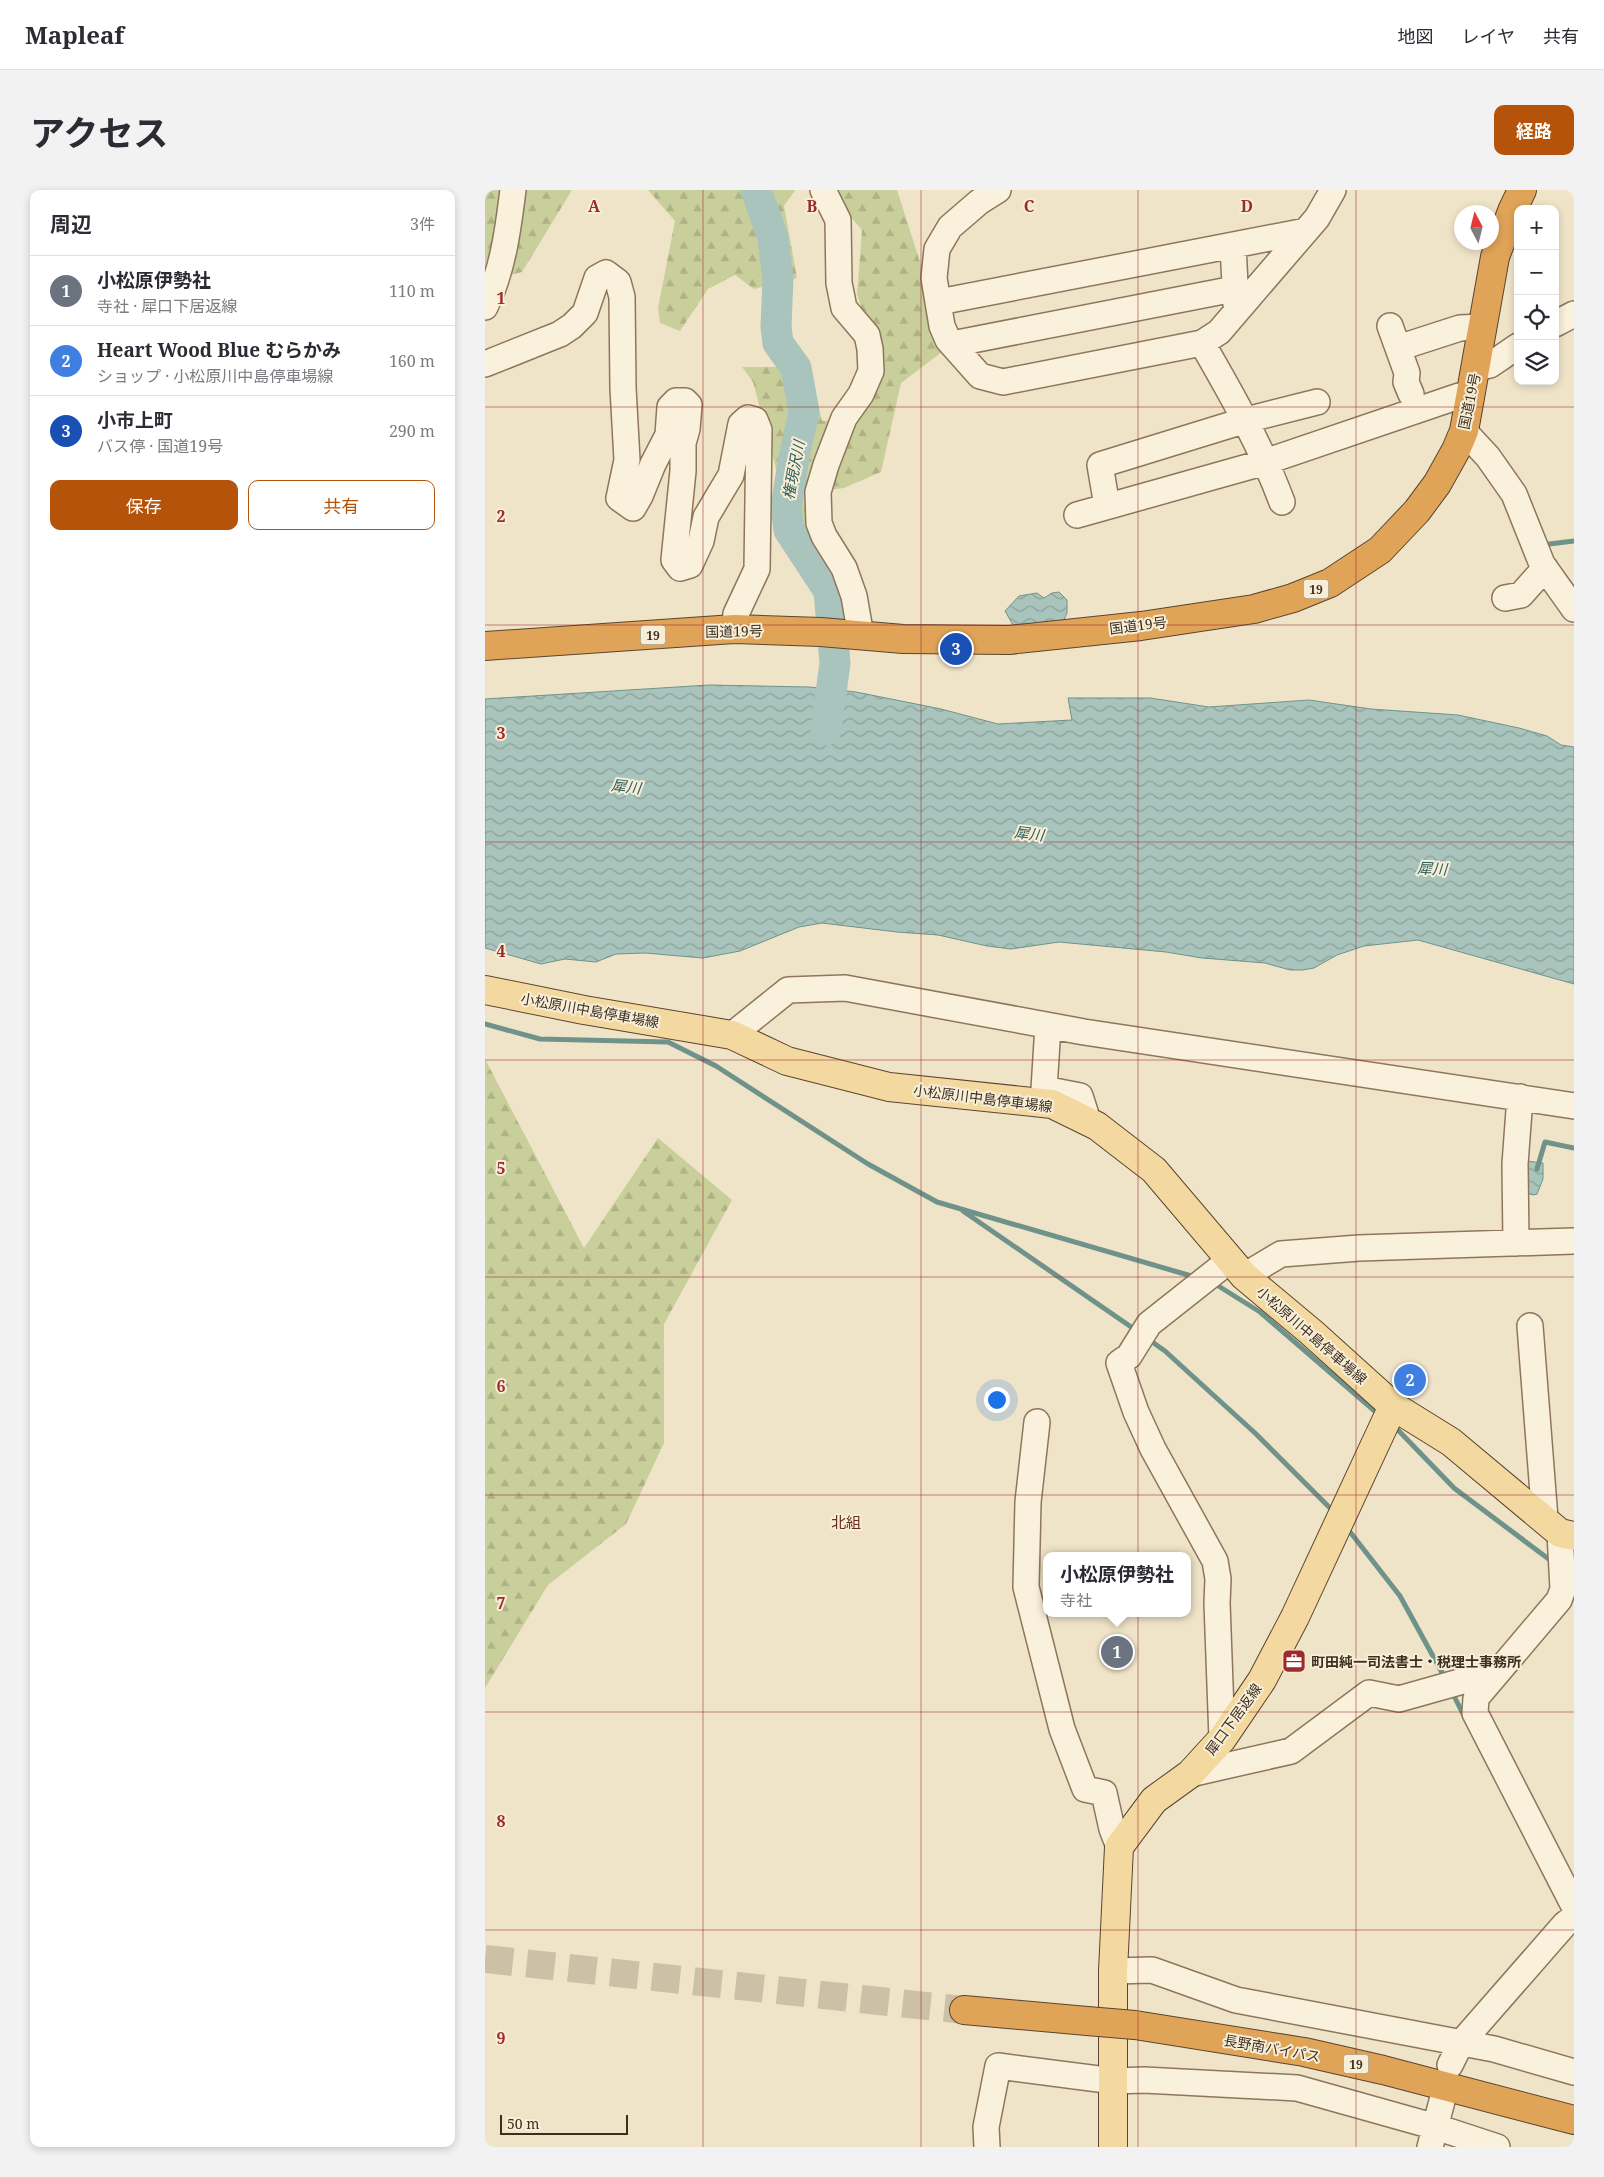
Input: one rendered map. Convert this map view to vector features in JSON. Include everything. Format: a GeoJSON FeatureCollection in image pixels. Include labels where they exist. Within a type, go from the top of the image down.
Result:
{"type":"FeatureCollection","features":[{"type":"Feature","properties":{"kind":"highway","name":"国道19号"},"geometry":{"type":"LineString","coordinates":[[485,646],[734,629],[821,632],[903,639],[1009,640],[1141,626],[1254,609],[1293,598],[1330,583],[1380,550],[1417,511],[1437,484],[1456,450],[1464,431],[1481,327],[1495,257],[1512,211],[1523,190]]}},
{"type":"Feature","properties":{"kind":"highway","name":"長野南バイパス"},"geometry":{"type":"LineString","coordinates":[[964,2010],[1135,2025],[1304,2052],[1383,2070],[1574,2120]]}},
{"type":"Feature","properties":{"kind":"main road","name":"小松原川中島停車場線"},"geometry":{"type":"LineString","coordinates":[[485,990],[584,1010],[732,1035],[787,1061],[889,1087],[1052,1104],[1088,1121],[1154,1170],[1237,1268],[1393,1406],[1451,1442],[1498,1483],[1560,1529]]}},
{"type":"Feature","properties":{"kind":"main road","name":"犀口下居返線"},"geometry":{"type":"LineString","coordinates":[[1119,1847],[1154,1800],[1190,1774],[1222,1739],[1262,1680],[1295,1617],[1393,1406]]}},
{"type":"Feature","properties":{"kind":"main road"},"geometry":{"type":"LineString","coordinates":[[1113,2147],[1113,1971],[1119,1847]]}},
{"type":"Feature","properties":{"kind":"street"},"geometry":{"type":"LineString","coordinates":[[485,307],[505,248],[513,190]]}},
{"type":"Feature","properties":{"kind":"street"},"geometry":{"type":"LineString","coordinates":[[823,190],[838,220],[839,283],[845,308],[867,335],[870,349],[871,371],[861,394],[844,418],[826,464],[818,492],[821,530],[844,568],[854,596],[855,635]]}},
{"type":"Feature","properties":{"kind":"street"},"geometry":{"type":"LineString","coordinates":[[998,190],[950,227],[937,249],[934,278],[942,326],[952,344],[980,376],[1003,382],[1202,342],[1219,332],[1235,300],[1306,231],[1317,218],[1333,190]]}},
{"type":"Feature","properties":{"kind":"street"},"geometry":{"type":"LineString","coordinates":[[939,302],[1306,231]]}},
{"type":"Feature","properties":{"kind":"street"},"geometry":{"type":"LineString","coordinates":[[1233,245],[1235,300]]}},
{"type":"Feature","properties":{"kind":"street"},"geometry":{"type":"LineString","coordinates":[[485,364],[560,334],[572,326],[585,313],[597,278],[606,274],[618,282],[622,297],[623,388],[627,460],[619,498],[633,508],[668,435],[670,407],[675,401],[685,402],[689,405],[689,414],[683,444],[683,472],[674,560],[680,568],[690,565],[701,541],[706,517],[731,475],[741,424],[748,418],[755,420],[759,430],[757,568],[736,614],[734,629]]}},
{"type":"Feature","properties":{"kind":"street"},"geometry":{"type":"LineString","coordinates":[[952,344],[1235,300]]}},
{"type":"Feature","properties":{"kind":"street"},"geometry":{"type":"LineString","coordinates":[[1559,322],[1574,314]]}},
{"type":"Feature","properties":{"kind":"street"},"geometry":{"type":"LineString","coordinates":[[1411,394],[1406,382],[1407,373],[1394,337],[1459,328],[1481,327]]}},
{"type":"Feature","properties":{"kind":"street"},"geometry":{"type":"LineString","coordinates":[[1202,342],[1267,461],[1282,502]]}},
{"type":"Feature","properties":{"kind":"street"},"geometry":{"type":"LineString","coordinates":[[1475,368],[1489,365],[1514,349]]}},
{"type":"Feature","properties":{"kind":"street"},"geometry":{"type":"LineString","coordinates":[[1077,515],[1267,461],[1459,396]]}},
{"type":"Feature","properties":{"kind":"street"},"geometry":{"type":"LineString","coordinates":[[1107,506],[1100,466],[1246,420],[1317,402]]}},
{"type":"Feature","properties":{"kind":"street"},"geometry":{"type":"LineString","coordinates":[[1464,431],[1488,457],[1514,494],[1545,568],[1574,609]]}},
{"type":"Feature","properties":{"kind":"street"},"geometry":{"type":"LineString","coordinates":[[1505,598],[1521,595],[1545,568]]}},
{"type":"Feature","properties":{"kind":"street"},"geometry":{"type":"LineString","coordinates":[[732,1035],[788,990],[845,988],[1047,1026],[1574,1106]]}},
{"type":"Feature","properties":{"kind":"street"},"geometry":{"type":"LineString","coordinates":[[1047,1026],[1044,1089],[1080,1096],[1088,1121]]}},
{"type":"Feature","properties":{"kind":"street"},"geometry":{"type":"LineString","coordinates":[[1516,1242],[1515,1164],[1520,1097]]}},
{"type":"Feature","properties":{"kind":"street"},"geometry":{"type":"LineString","coordinates":[[1222,1739],[1217,1603],[1218,1579],[1215,1561],[1165,1472],[1136,1412],[1119,1363],[1129,1356],[1143,1334],[1237,1268],[1281,1254],[1359,1248],[1574,1241]]}},
{"type":"Feature","properties":{"kind":"street"},"geometry":{"type":"LineString","coordinates":[[1450,2065],[1461,2043],[1571,1916],[1475,1714],[1476,1698],[1559,1600],[1569,1594],[1530,1326]]}},
{"type":"Feature","properties":{"kind":"street"},"geometry":{"type":"LineString","coordinates":[[1037,1422],[1028,1502],[1026,1586],[1062,1729],[1085,1789],[1104,1793],[1119,1847]]}},
{"type":"Feature","properties":{"kind":"street"},"geometry":{"type":"LineString","coordinates":[[1190,1774],[1291,1752],[1369,1693],[1399,1699],[1470,1679],[1489,1682]]}},
{"type":"Feature","properties":{"kind":"street"},"geometry":{"type":"LineString","coordinates":[[1113,1971],[1152,1970],[1236,2000],[1494,2049],[1574,2072]]}},
{"type":"Feature","properties":{"kind":"street"},"geometry":{"type":"LineString","coordinates":[[987,2147],[986,2127],[998,2066],[1114,2081],[1144,2080],[1297,2088],[1433,2137],[1497,2147]]}},
{"type":"Feature","properties":{"kind":"street"},"geometry":{"type":"LineString","coordinates":[[1433,2137],[1442,2101]]}},
{"type":"Feature","properties":{"kind":"green space"},"geometry":{"type":"Polygon","coordinates":[[[485,190],[572,190],[522,272],[485,281],[485,190]]]}},
{"type":"Feature","properties":{"kind":"green space"},"geometry":{"type":"Polygon","coordinates":[[[648,190],[795,190],[784,206],[797,278],[754,289],[735,275],[708,289],[680,331],[660,323],[658,308],[675,221],[648,190]]]}},
{"type":"Feature","properties":{"kind":"green space"},"geometry":{"type":"Polygon","coordinates":[[[827,190],[897,190],[920,262],[942,352],[901,383],[881,472],[844,488],[806,493],[829,572],[805,579],[753,382],[742,367],[808,367],[822,421],[857,418],[883,375],[857,294],[862,230],[827,190]]]}},
{"type":"Feature","properties":{"kind":"green space"},"geometry":{"type":"Polygon","coordinates":[[[485,1059],[584,1248],[658,1138],[732,1200],[664,1324],[664,1443],[626,1524],[548,1585],[485,1688],[485,1059]]]}},
{"type":"Feature","properties":{"kind":"water"},"geometry":{"type":"Polygon","coordinates":[[[1059,592],[1067,600],[1067,613],[1063,622],[1013,625],[1005,611],[1019,596],[1037,593],[1044,598],[1052,593],[1059,592]]]}},
{"type":"Feature","properties":{"kind":"water","name":"犀川"},"geometry":{"type":"Polygon","coordinates":[[[709,685],[809,687],[856,692],[941,709],[998,724],[1072,720],[1068,698],[1150,698],[1209,707],[1309,700],[1371,709],[1458,715],[1547,736],[1561,745],[1574,747],[1574,984],[1418,940],[1364,946],[1337,955],[1314,968],[1302,970],[1290,970],[1265,963],[1059,942],[1011,949],[987,946],[938,935],[822,923],[799,927],[740,951],[703,958],[645,953],[616,954],[596,962],[565,959],[541,964],[485,948],[485,699],[709,685]]]}},
{"type":"Feature","properties":{"kind":"water"},"geometry":{"type":"Polygon","coordinates":[[[1526,1161],[1543,1163],[1543,1179],[1537,1194],[1527,1193],[1526,1161]]]}},
{"type":"Feature","properties":{"kind":"waterway","name":"権現沢川"},"geometry":{"type":"LineString","coordinates":[[756,190],[773,238],[778,278],[776,327],[778,343],[796,368],[804,412],[786,507],[789,530],[829,591],[835,663],[826,730]]}},
{"type":"Feature","properties":{"kind":"waterway"},"geometry":{"type":"LineString","coordinates":[[1541,545],[1574,541]]}},
{"type":"Feature","properties":{"kind":"waterway"},"geometry":{"type":"LineString","coordinates":[[485,1024],[540,1039],[668,1042],[716,1066],[868,1164],[937,1202],[1195,1277]]}},
{"type":"Feature","properties":{"kind":"waterway"},"geometry":{"type":"LineString","coordinates":[[1537,1169],[1545,1142],[1574,1148]]}},
{"type":"Feature","properties":{"kind":"waterway"},"geometry":{"type":"LineString","coordinates":[[963,1211],[1137,1331]]}},
{"type":"Feature","properties":{"kind":"waterway"},"geometry":{"type":"LineString","coordinates":[[1212,1282],[1260,1312],[1377,1413]]}},
{"type":"Feature","properties":{"kind":"waterway"},"geometry":{"type":"LineString","coordinates":[[1148,1339],[1165,1351],[1255,1433],[1333,1511]]}},
{"type":"Feature","properties":{"kind":"waterway"},"geometry":{"type":"LineString","coordinates":[[1397,1429],[1454,1488],[1554,1563]]}},
{"type":"Feature","properties":{"kind":"waterway"},"geometry":{"type":"LineString","coordinates":[[1347,1528],[1400,1596],[1445,1678]]}},
{"type":"Feature","properties":{"kind":"waterway"},"geometry":{"type":"LineString","coordinates":[[1452,1692],[1465,1718]]}},
{"type":"Feature","properties":{"kind":"tunnel"},"geometry":{"type":"LineString","coordinates":[[485,1959],[964,2010]]}},
{"type":"Feature","properties":{"kind":"place","name":"小市上町"},"geometry":{"type":"Point","coordinates":[956,649]}},
{"type":"Feature","properties":{"kind":"place","name":"Heart Wood Blue むらかみ"},"geometry":{"type":"Point","coordinates":[1410,1380]}},
{"type":"Feature","properties":{"kind":"place","name":"小松原伊勢社"},"geometry":{"type":"Point","coordinates":[1117,1652]}},
{"type":"Feature","properties":{"kind":"place","name":"町田純一司法書士・税理士事務所"},"geometry":{"type":"Point","coordinates":[1294,1661]}},
{"type":"Feature","properties":{"kind":"district","name":"北組"},"geometry":{"type":"Point","coordinates":[846,1522]}}]}
